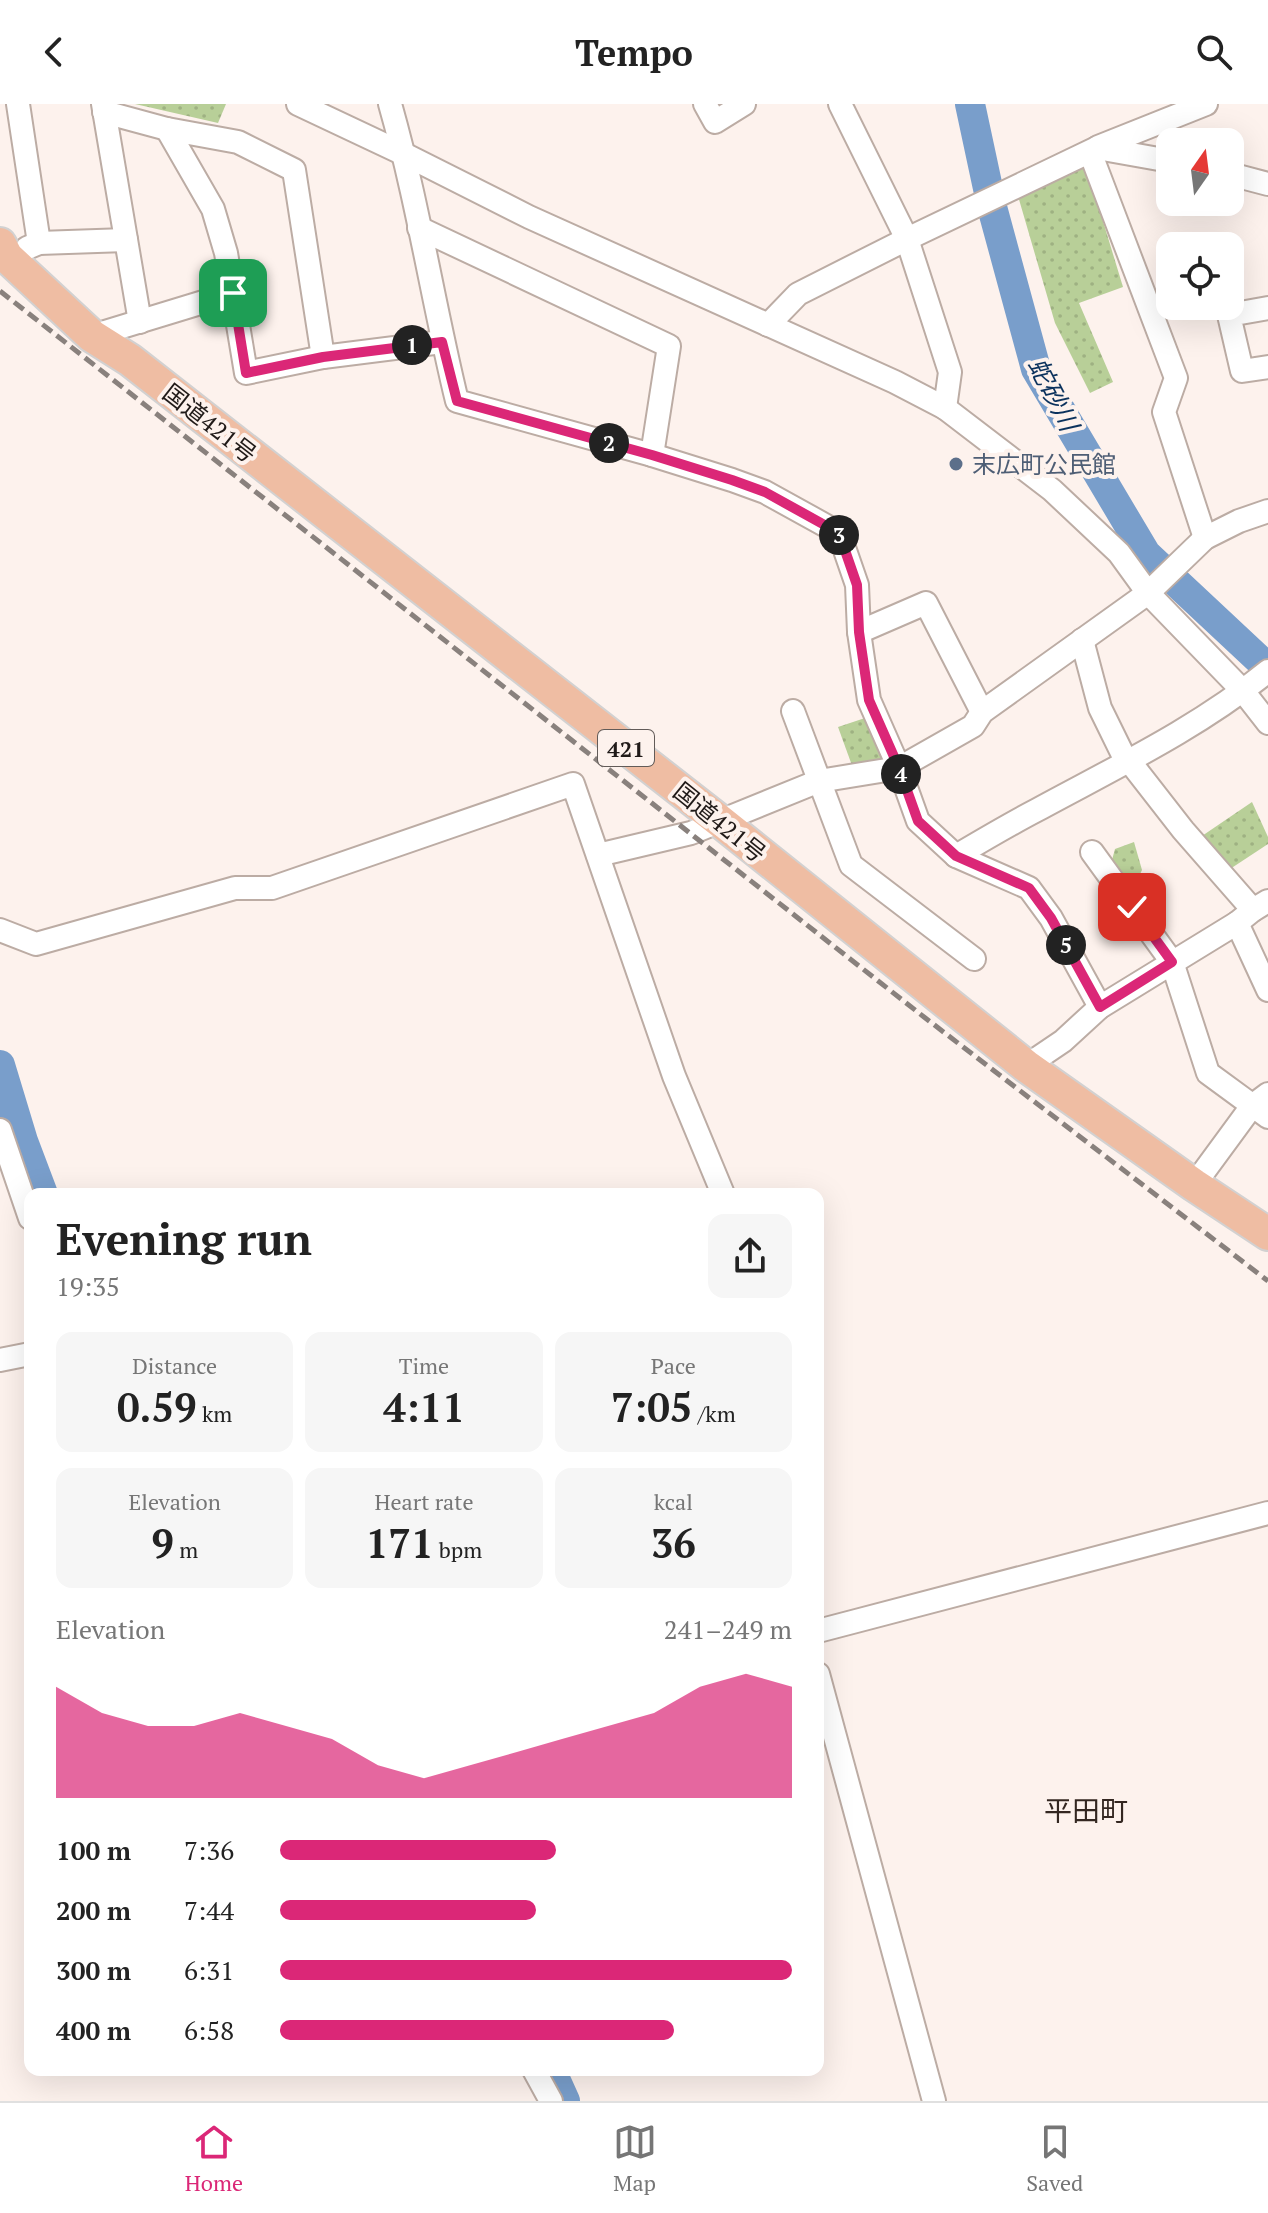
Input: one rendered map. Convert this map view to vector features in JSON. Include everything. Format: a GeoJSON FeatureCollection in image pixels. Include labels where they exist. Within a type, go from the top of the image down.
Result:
{"type":"FeatureCollection","features":[{"type":"Feature","properties":{"kind":"highway","name":"国道421号"},"geometry":{"type":"LineString","coordinates":[[4,250],[92,336],[130,360],[721,822],[943,1002],[1026,1066],[1268,1234]]}},
{"type":"Feature","properties":{"kind":"street"},"geometry":{"type":"LineString","coordinates":[[18,104],[39,243]]}},
{"type":"Feature","properties":{"kind":"street"},"geometry":{"type":"LineString","coordinates":[[298,104],[529,217],[895,382],[945,408],[1052,490],[1119,553],[1148,593],[1243,691],[1268,723]]}},
{"type":"Feature","properties":{"kind":"street"},"geometry":{"type":"LineString","coordinates":[[390,104],[404,154],[457,401],[652,455],[765,492],[839,533],[857,585],[859,632],[869,700],[918,821],[956,856],[1029,888],[1051,918],[1100,1007]]}},
{"type":"Feature","properties":{"kind":"street"},"geometry":{"type":"LineString","coordinates":[[705,104],[715,122],[744,104]]}},
{"type":"Feature","properties":{"kind":"street"},"geometry":{"type":"LineString","coordinates":[[840,104],[907,239],[950,372],[945,408]]}},
{"type":"Feature","properties":{"kind":"street"},"geometry":{"type":"LineString","coordinates":[[768,325],[798,294],[907,239],[1093,150],[1206,104]]}},
{"type":"Feature","properties":{"kind":"street"},"geometry":{"type":"LineString","coordinates":[[140,322],[104,108],[167,129],[238,142],[294,170],[323,357]]}},
{"type":"Feature","properties":{"kind":"street"},"geometry":{"type":"LineString","coordinates":[[167,129],[213,209],[226,253],[246,373],[323,357],[442,342]]}},
{"type":"Feature","properties":{"kind":"street"},"geometry":{"type":"LineString","coordinates":[[1093,150],[1156,159]]}},
{"type":"Feature","properties":{"kind":"street"},"geometry":{"type":"LineString","coordinates":[[1093,150],[1176,378],[1164,412],[1205,538]]}},
{"type":"Feature","properties":{"kind":"street"},"geometry":{"type":"LineString","coordinates":[[1244,178],[1268,184]]}},
{"type":"Feature","properties":{"kind":"street"},"geometry":{"type":"LineString","coordinates":[[419,228],[669,346],[652,455]]}},
{"type":"Feature","properties":{"kind":"street"},"geometry":{"type":"LineString","coordinates":[[4,250],[39,243],[126,240]]}},
{"type":"Feature","properties":{"kind":"street"},"geometry":{"type":"LineString","coordinates":[[92,336],[233,293]]}},
{"type":"Feature","properties":{"kind":"street"},"geometry":{"type":"LineString","coordinates":[[1268,308],[1229,315],[1242,371],[1268,367]]}},
{"type":"Feature","properties":{"kind":"street"},"geometry":{"type":"LineString","coordinates":[[598,855],[691,833],[819,781],[899,768],[973,726],[982,712],[1148,593],[1205,538],[1268,511]]}},
{"type":"Feature","properties":{"kind":"street"},"geometry":{"type":"LineString","coordinates":[[859,632],[926,603],[982,712]]}},
{"type":"Feature","properties":{"kind":"street"},"geometry":{"type":"LineString","coordinates":[[1082,640],[1100,708],[1129,762],[1253,911],[1268,990]]}},
{"type":"Feature","properties":{"kind":"street"},"geometry":{"type":"LineString","coordinates":[[956,856],[1129,762],[1243,691],[1268,671]]}},
{"type":"Feature","properties":{"kind":"street"},"geometry":{"type":"LineString","coordinates":[[793,711],[851,865],[974,959]]}},
{"type":"Feature","properties":{"kind":"street"},"geometry":{"type":"LineString","coordinates":[[0,930],[36,944],[235,888],[272,888],[573,784],[674,1076],[721,1188]]}},
{"type":"Feature","properties":{"kind":"street"},"geometry":{"type":"LineString","coordinates":[[1092,852],[1172,962],[1208,1073],[1263,1106],[1194,1185]]}},
{"type":"Feature","properties":{"kind":"street"},"geometry":{"type":"LineString","coordinates":[[1026,1066],[1063,1041],[1100,1007],[1253,911]]}},
{"type":"Feature","properties":{"kind":"street"},"geometry":{"type":"LineString","coordinates":[[0,1130],[24,1200]]}},
{"type":"Feature","properties":{"kind":"street"},"geometry":{"type":"LineString","coordinates":[[0,1360],[24,1355]]}},
{"type":"Feature","properties":{"kind":"street"},"geometry":{"type":"LineString","coordinates":[[824,1629],[1268,1513]]}},
{"type":"Feature","properties":{"kind":"street"},"geometry":{"type":"LineString","coordinates":[[824,1696],[934,2101]]}},
{"type":"Feature","properties":{"kind":"street"},"geometry":{"type":"LineString","coordinates":[[537,2076],[551,2101]]}},
{"type":"Feature","properties":{"kind":"green space"},"geometry":{"type":"Polygon","coordinates":[[[135,104],[226,104],[218,123],[135,104]]]}},
{"type":"Feature","properties":{"kind":"green space"},"geometry":{"type":"Polygon","coordinates":[[[1085,162],[1123,287],[1079,303],[1113,382],[1090,393],[1055,323],[1018,196],[1085,162]]]}},
{"type":"Feature","properties":{"kind":"green space"},"geometry":{"type":"Polygon","coordinates":[[[868,717],[886,756],[879,767],[854,771],[838,727],[868,717]]]}},
{"type":"Feature","properties":{"kind":"green space"},"geometry":{"type":"Polygon","coordinates":[[[1252,802],[1268,837],[1268,844],[1227,871],[1199,838],[1252,802]]]}},
{"type":"Feature","properties":{"kind":"green space"},"geometry":{"type":"Polygon","coordinates":[[[1134,842],[1142,870],[1133,889],[1112,860],[1115,849],[1134,842]]]}},
{"type":"Feature","properties":{"kind":"waterway","name":"蛇砂川"},"geometry":{"type":"LineString","coordinates":[[970,104],[992,207],[1036,369],[1146,554],[1268,668]]}},
{"type":"Feature","properties":{"kind":"waterway"},"geometry":{"type":"LineString","coordinates":[[0,1065],[41,1188]]}},
{"type":"Feature","properties":{"kind":"waterway"},"geometry":{"type":"LineString","coordinates":[[554,2076],[565,2101]]}},
{"type":"Feature","properties":{"kind":"railway"},"geometry":{"type":"LineString","coordinates":[[0,291],[924,1017],[1268,1281]]}},
{"type":"Feature","properties":{"kind":"place","name":"末広町公民館"},"geometry":{"type":"Point","coordinates":[956,464]}},
{"type":"Feature","properties":{"kind":"district","name":"平田町"},"geometry":{"type":"Point","coordinates":[1086,1810]}},
{"type":"Feature","properties":{"kind":"route"},"geometry":{"type":"LineString","coordinates":[[233,293],[246,373],[323,357],[442,342],[457,401],[732,480],[765,492],[839,533],[857,585],[859,632],[869,700],[918,821],[956,856],[1029,888],[1051,918],[1100,1007],[1172,962],[1132,907]]}}]}
